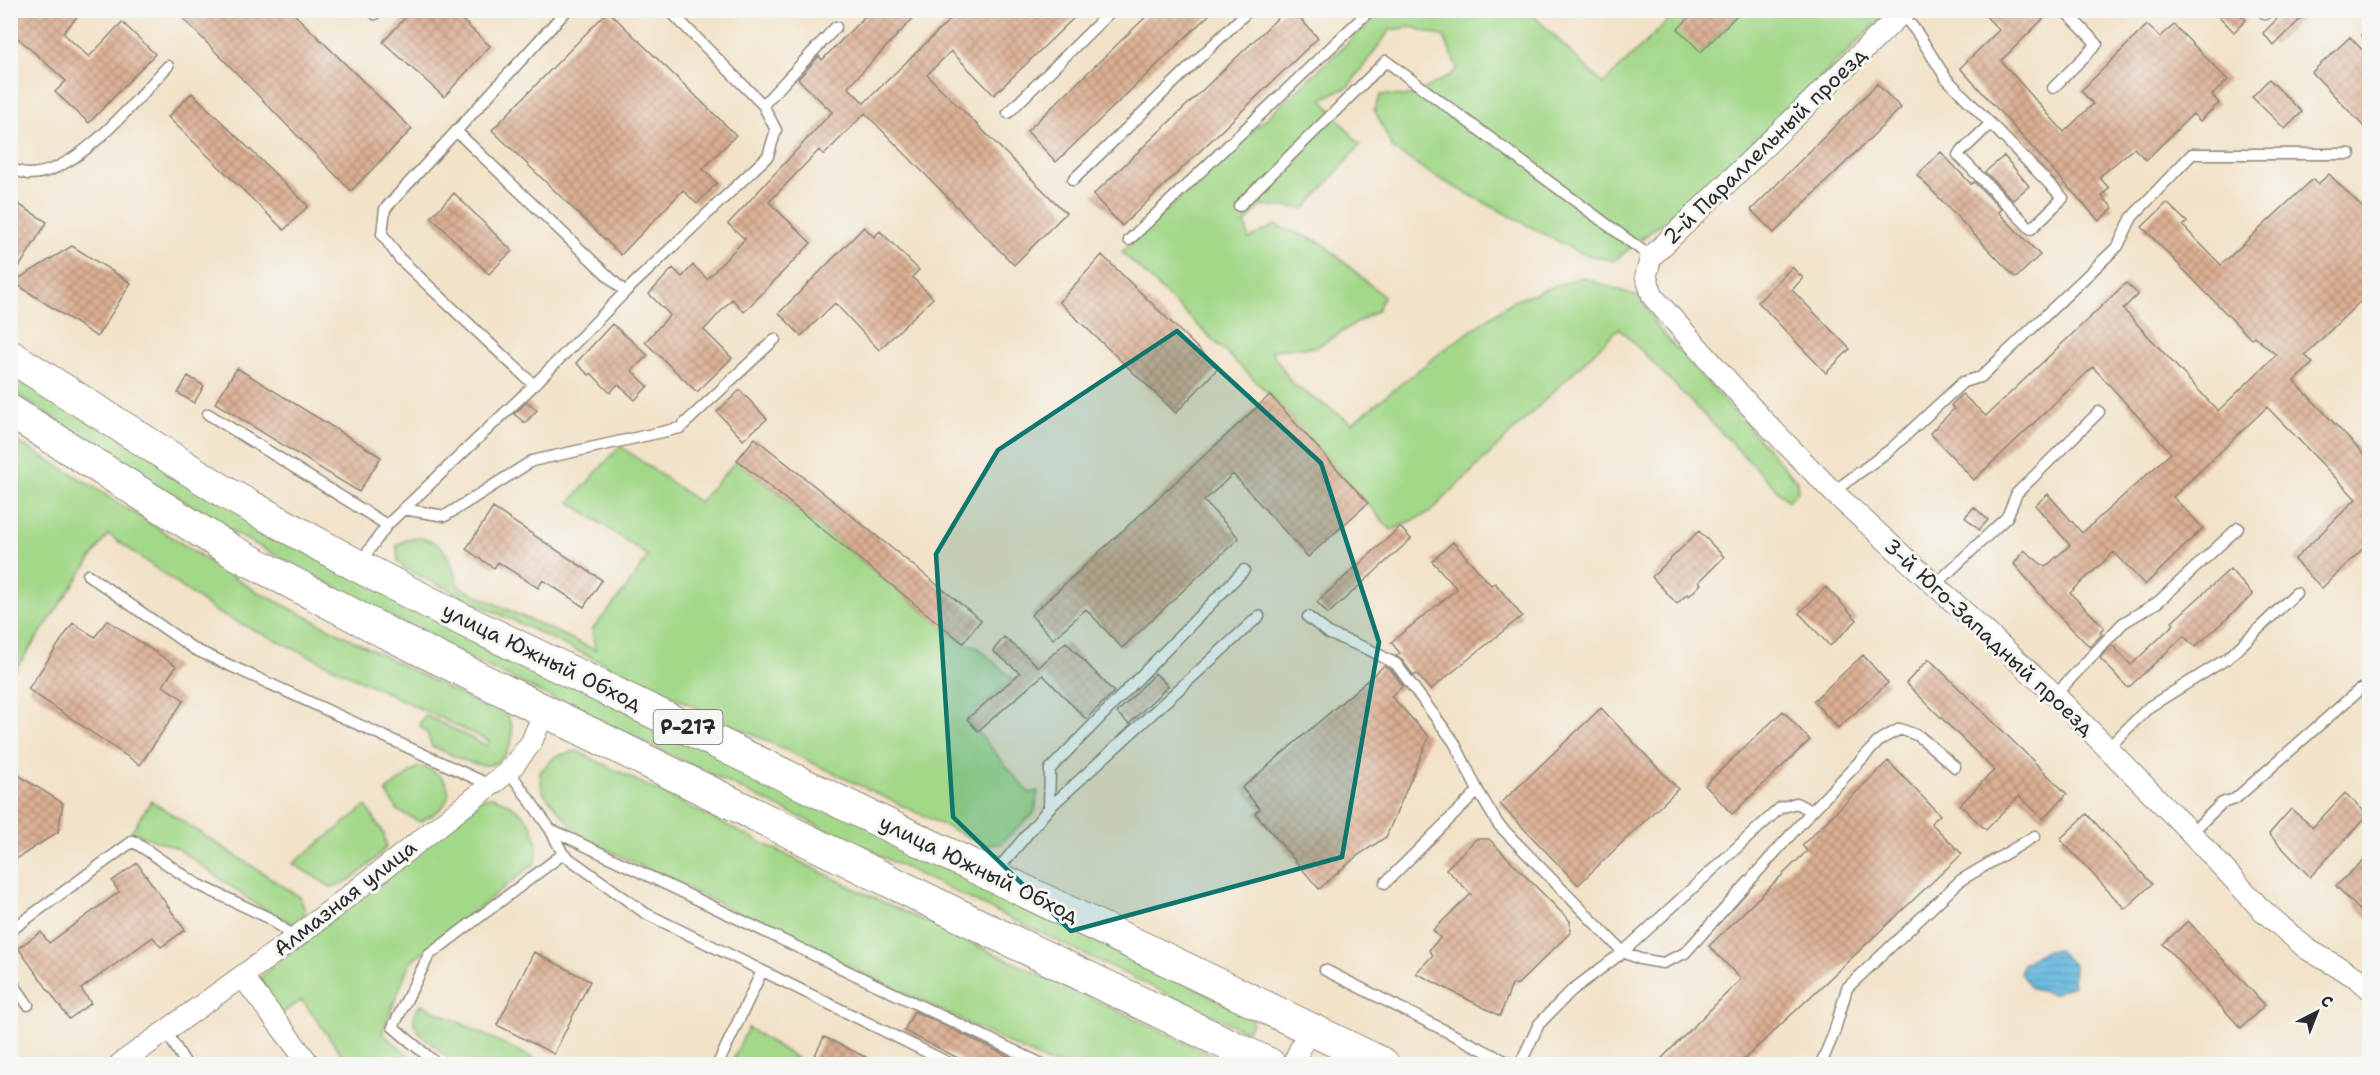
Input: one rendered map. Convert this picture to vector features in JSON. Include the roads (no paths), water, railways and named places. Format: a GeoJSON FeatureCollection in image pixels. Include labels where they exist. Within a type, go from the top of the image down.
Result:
{"type":"FeatureCollection","features":[{"type":"Feature","properties":{"kind":"main road","name":"улица Южный Обход"},"geometry":{"type":"LineString","coordinates":[[10,356],[228,494],[358,566],[465,621],[1383,1065]]}},
{"type":"Feature","properties":{"kind":"main road","name":"Р-217"},"geometry":{"type":"LineString","coordinates":[[10,411],[232,551],[387,633],[1001,936],[1269,1065]]}},
{"type":"Feature","properties":{"kind":"street","name":"2-й Параллельный проезд"},"geometry":{"type":"LineString","coordinates":[[1651,257],[1904,12]]}},
{"type":"Feature","properties":{"kind":"street","name":"3-й Юго-Западный проезд"},"geometry":{"type":"LineString","coordinates":[[1651,257],[1646,276],[1653,297],[1760,417],[1833,492],[2055,695],[2260,908],[2307,949],[2357,978],[2370,989]]}},
{"type":"Feature","properties":{"kind":"street","name":"Алмазная улица"},"geometry":{"type":"LineString","coordinates":[[120,1065],[295,938],[509,771],[531,743],[545,710]]}},
{"type":"Feature","properties":{"kind":"street"},"geometry":{"type":"LineString","coordinates":[[242,976],[309,1065]]}},
{"type":"Feature","properties":{"kind":"street"},"geometry":{"type":"LineString","coordinates":[[1293,1065],[1309,1030]]}},
{"type":"Feature","properties":{"kind":"lane"},"geometry":{"type":"LineString","coordinates":[[534,385],[399,258],[382,234],[385,209],[567,10]]}},
{"type":"Feature","properties":{"kind":"lane"},"geometry":{"type":"LineString","coordinates":[[358,566],[387,525],[768,156],[776,130],[763,105],[669,10]]}},
{"type":"Feature","properties":{"kind":"lane"},"geometry":{"type":"LineString","coordinates":[[1008,113],[1112,10]]}},
{"type":"Feature","properties":{"kind":"lane"},"geometry":{"type":"LineString","coordinates":[[1073,180],[1249,10]]}},
{"type":"Feature","properties":{"kind":"lane"},"geometry":{"type":"LineString","coordinates":[[1129,240],[1370,10]]}},
{"type":"Feature","properties":{"kind":"lane"},"geometry":{"type":"LineString","coordinates":[[2053,88],[2097,44],[2064,10]]}},
{"type":"Feature","properties":{"kind":"lane"},"geometry":{"type":"LineString","coordinates":[[1904,12],[1946,78],[2063,198],[2031,230],[1958,155],[1989,124]]}},
{"type":"Feature","properties":{"kind":"lane"},"geometry":{"type":"LineString","coordinates":[[763,105],[836,27]]}},
{"type":"Feature","properties":{"kind":"lane"},"geometry":{"type":"LineString","coordinates":[[1239,206],[1386,61],[1651,257]]}},
{"type":"Feature","properties":{"kind":"lane"},"geometry":{"type":"LineString","coordinates":[[10,169],[28,174],[54,169],[87,150],[168,66]]}},
{"type":"Feature","properties":{"kind":"lane"},"geometry":{"type":"LineString","coordinates":[[456,131],[625,292]]}},
{"type":"Feature","properties":{"kind":"lane"},"geometry":{"type":"LineString","coordinates":[[1833,492],[1891,449],[1963,382],[1981,377],[2118,246],[2132,218],[2193,154],[2350,154]]}},
{"type":"Feature","properties":{"kind":"lane"},"geometry":{"type":"LineString","coordinates":[[403,510],[445,516],[532,461],[680,428],[775,339]]}},
{"type":"Feature","properties":{"kind":"lane"},"geometry":{"type":"LineString","coordinates":[[1934,586],[2007,517],[2017,493],[2098,412]]}},
{"type":"Feature","properties":{"kind":"lane"},"geometry":{"type":"LineString","coordinates":[[208,414],[387,525]]}},
{"type":"Feature","properties":{"kind":"lane"},"geometry":{"type":"LineString","coordinates":[[2055,695],[2123,623],[2158,602],[2238,528]]}},
{"type":"Feature","properties":{"kind":"lane"},"geometry":{"type":"LineString","coordinates":[[1049,808],[1050,768],[1244,570]]}},
{"type":"Feature","properties":{"kind":"lane"},"geometry":{"type":"LineString","coordinates":[[88,575],[194,650],[490,785]]}},
{"type":"Feature","properties":{"kind":"lane"},"geometry":{"type":"LineString","coordinates":[[2107,748],[2149,707],[2228,658],[2296,593]]}},
{"type":"Feature","properties":{"kind":"lane"},"geometry":{"type":"LineString","coordinates":[[992,877],[1049,808],[1258,616]]}},
{"type":"Feature","properties":{"kind":"lane"},"geometry":{"type":"LineString","coordinates":[[1308,617],[1330,634],[1368,649],[1396,664],[1454,742],[1478,791],[1498,824],[1623,952],[1640,958],[1663,963],[1685,953],[1812,811],[1881,739],[1900,729],[1919,736],[1955,768]]}},
{"type":"Feature","properties":{"kind":"lane"},"geometry":{"type":"LineString","coordinates":[[2190,833],[2222,803],[2235,799],[2359,690],[2370,686]]}},
{"type":"Feature","properties":{"kind":"lane"},"geometry":{"type":"LineString","coordinates":[[509,771],[550,829],[563,854],[645,913],[951,1065]]}},
{"type":"Feature","properties":{"kind":"lane"},"geometry":{"type":"LineString","coordinates":[[1385,883],[1478,791]]}},
{"type":"Feature","properties":{"kind":"lane"},"geometry":{"type":"LineString","coordinates":[[1520,1065],[1539,1024],[1571,991],[1623,952],[1780,808],[1796,803],[1812,811]]}},
{"type":"Feature","properties":{"kind":"lane"},"geometry":{"type":"LineString","coordinates":[[550,829],[1042,1065]]}},
{"type":"Feature","properties":{"kind":"lane"},"geometry":{"type":"LineString","coordinates":[[1821,1065],[1834,1033],[1847,988],[1961,880],[2035,836]]}},
{"type":"Feature","properties":{"kind":"lane"},"geometry":{"type":"LineString","coordinates":[[10,931],[133,841],[195,883],[269,918],[295,938]]}},
{"type":"Feature","properties":{"kind":"lane"},"geometry":{"type":"LineString","coordinates":[[437,1065],[393,1027],[429,956],[563,854]]}},
{"type":"Feature","properties":{"kind":"lane"},"geometry":{"type":"LineString","coordinates":[[1325,970],[1511,1065]]}},
{"type":"Feature","properties":{"kind":"lane"},"geometry":{"type":"LineString","coordinates":[[718,1065],[762,971]]}},
{"type":"Feature","properties":{"kind":"lane"},"geometry":{"type":"LineString","coordinates":[[10,979],[28,1005]]}},
{"type":"Feature","properties":{"kind":"lane"},"geometry":{"type":"LineString","coordinates":[[166,1031],[186,1065]]}},
{"type":"Feature","properties":{"kind":"water"},"geometry":{"type":"Polygon","coordinates":[[[2057,949],[2074,965],[2073,985],[2053,994],[2032,989],[2020,973],[2023,964],[2042,952],[2057,949]]]}}]}
